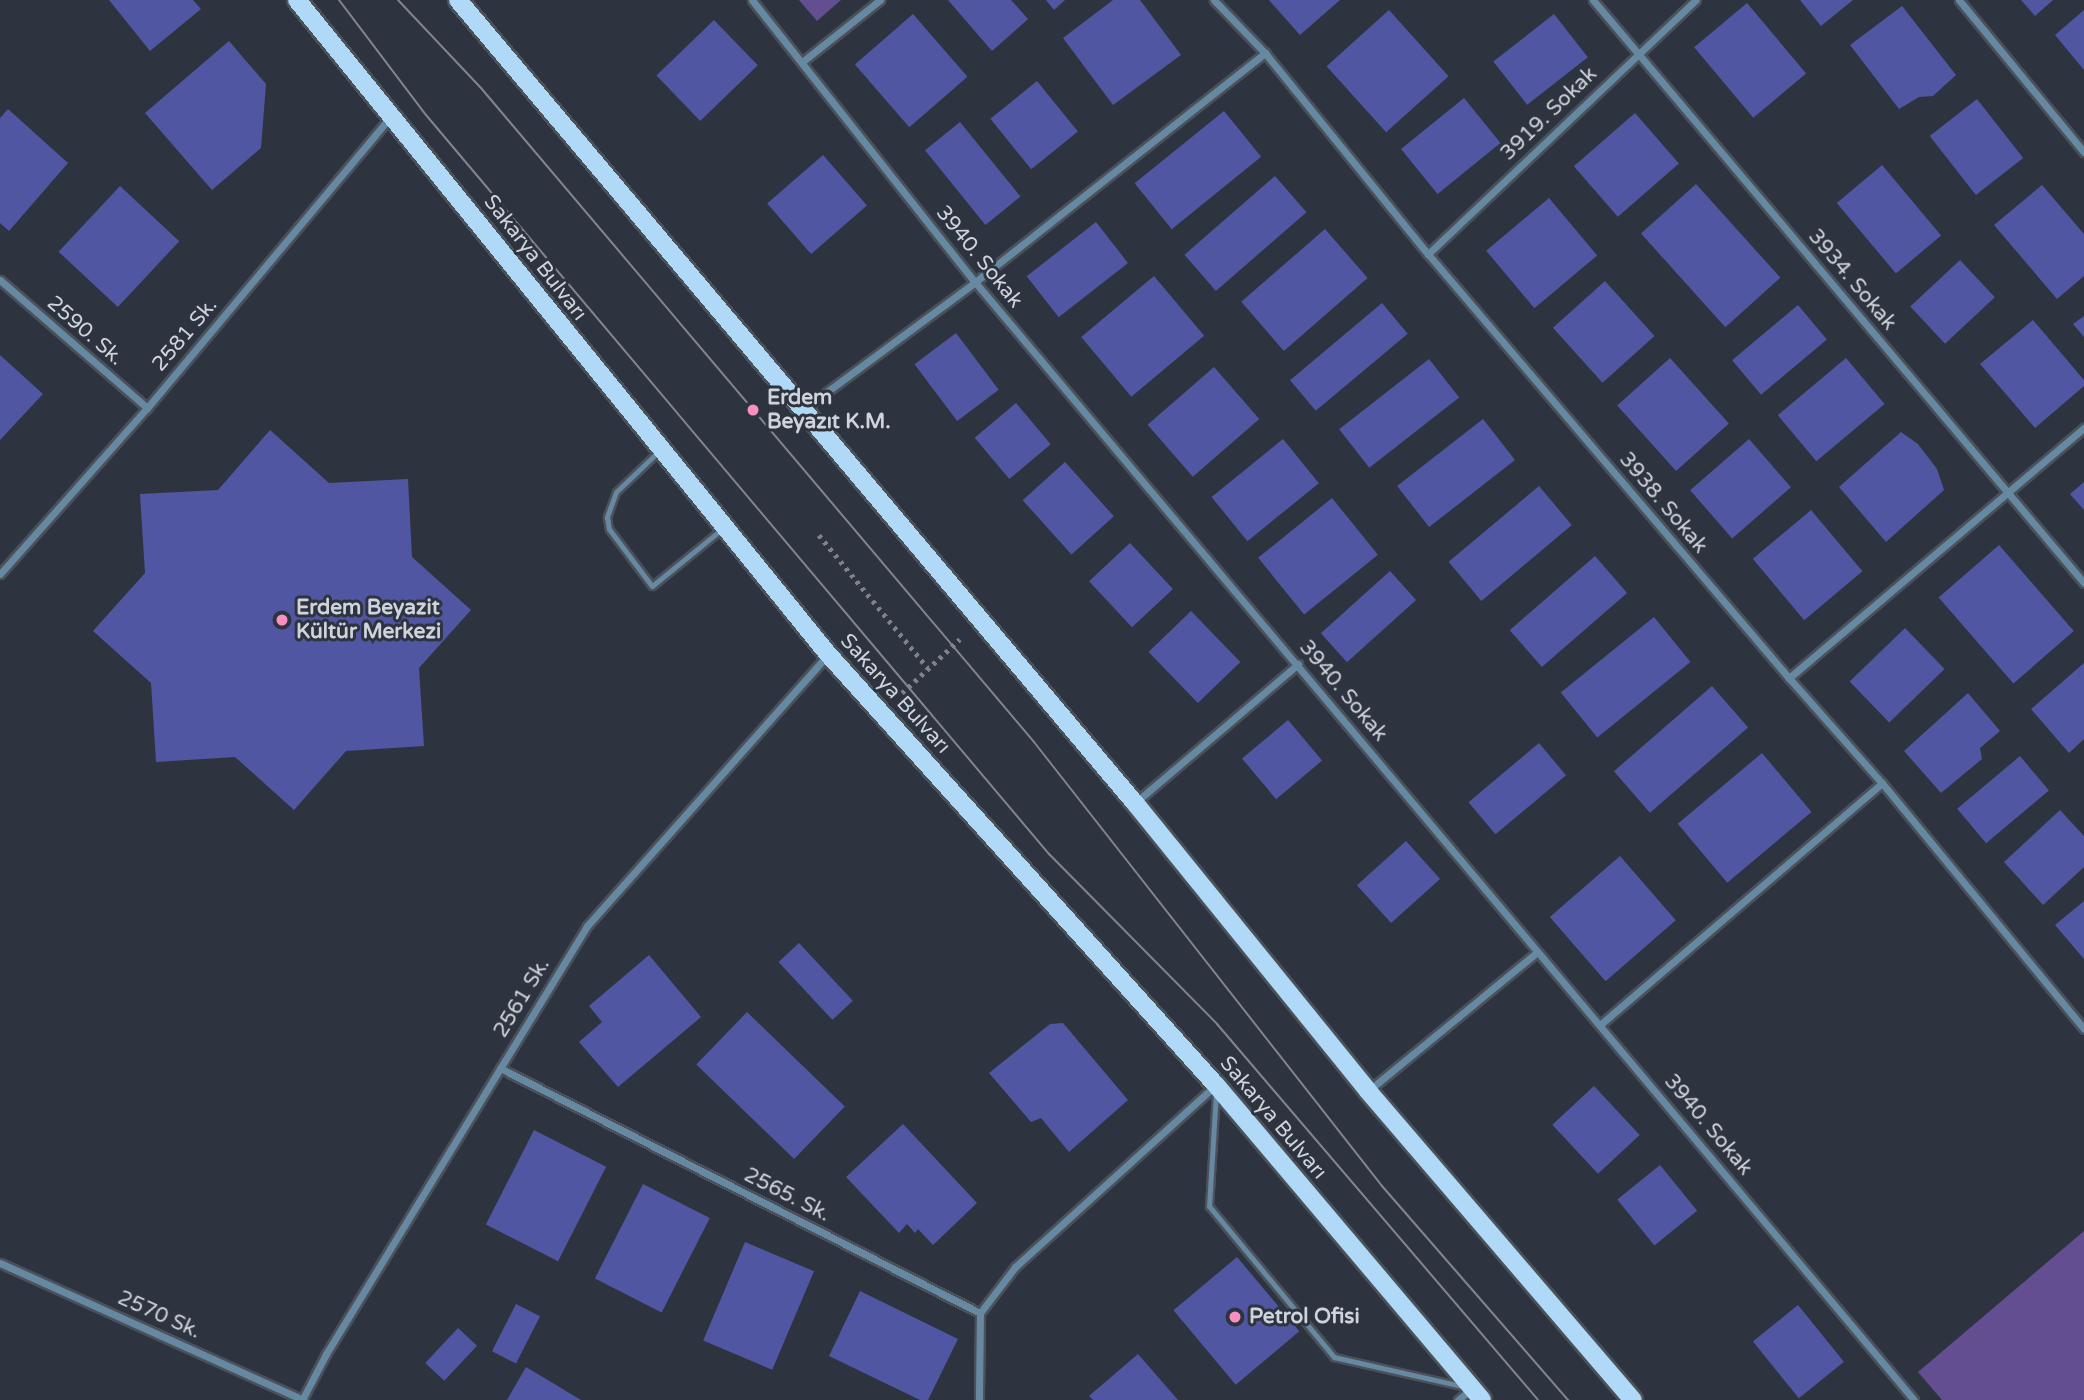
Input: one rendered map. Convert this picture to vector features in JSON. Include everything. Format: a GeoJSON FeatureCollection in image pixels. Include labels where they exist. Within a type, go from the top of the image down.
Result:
{"type":"FeatureCollection","features":[{"type":"Feature","properties":{"kind":"main road","name":"Sakarya Bulvarı"},"geometry":{"type":"LineString","coordinates":[[297,0],[828,654],[1216,1085],[1477,1394]]}},
{"type":"Feature","properties":{"kind":"main road"},"geometry":{"type":"LineString","coordinates":[[458,0],[982,619],[1368,1091],[1633,1400]]}},
{"type":"Feature","properties":{"kind":"street","name":"3940. Sokak"},"geometry":{"type":"LineString","coordinates":[[751,0],[975,282],[1601,1024],[1914,1400]]}},
{"type":"Feature","properties":{"kind":"street"},"geometry":{"type":"LineString","coordinates":[[802,62],[880,0]]}},
{"type":"Feature","properties":{"kind":"street","name":"3938. Sokak"},"geometry":{"type":"LineString","coordinates":[[1214,0],[1265,53],[1428,254],[1789,678],[1882,783],[2084,1029]]}},
{"type":"Feature","properties":{"kind":"street","name":"3934. Sokak"},"geometry":{"type":"LineString","coordinates":[[1593,0],[2084,583]]}},
{"type":"Feature","properties":{"kind":"street","name":"3919. Sokak"},"geometry":{"type":"LineString","coordinates":[[1428,254],[1696,0]]}},
{"type":"Feature","properties":{"kind":"street"},"geometry":{"type":"LineString","coordinates":[[1959,0],[2084,152]]}},
{"type":"Feature","properties":{"kind":"street"},"geometry":{"type":"LineString","coordinates":[[805,408],[975,282],[1265,53]]}},
{"type":"Feature","properties":{"kind":"street","name":"2581 Sk."},"geometry":{"type":"LineString","coordinates":[[0,574],[147,408],[392,114]]}},
{"type":"Feature","properties":{"kind":"street","name":"2590. Sk."},"geometry":{"type":"LineString","coordinates":[[0,280],[147,408]]}},
{"type":"Feature","properties":{"kind":"street"},"geometry":{"type":"LineString","coordinates":[[1789,678],[2084,428]]}},
{"type":"Feature","properties":{"kind":"street","name":"2561 Sk."},"geometry":{"type":"LineString","coordinates":[[302,1400],[326,1354],[587,926],[828,654]]}},
{"type":"Feature","properties":{"kind":"street"},"geometry":{"type":"LineString","coordinates":[[1135,803],[1298,664]]}},
{"type":"Feature","properties":{"kind":"street"},"geometry":{"type":"LineString","coordinates":[[1601,1024],[1882,783]]}},
{"type":"Feature","properties":{"kind":"street"},"geometry":{"type":"LineString","coordinates":[[1368,1091],[1537,951]]}},
{"type":"Feature","properties":{"kind":"street","name":"2565. Sk."},"geometry":{"type":"LineString","coordinates":[[500,1068],[980,1313]]}},
{"type":"Feature","properties":{"kind":"street"},"geometry":{"type":"LineString","coordinates":[[979,1400],[980,1313],[1015,1267],[1216,1085]]}},
{"type":"Feature","properties":{"kind":"street","name":"2570 Sk."},"geometry":{"type":"LineString","coordinates":[[0,1263],[302,1400]]}},
{"type":"Feature","properties":{"kind":"street"},"geometry":{"type":"LineString","coordinates":[[1458,1400],[1477,1394]]}},
{"type":"Feature","properties":{"kind":"lane"},"geometry":{"type":"LineString","coordinates":[[661,450],[616,492],[607,517],[609,529],[652,586],[724,527]]}},
{"type":"Feature","properties":{"kind":"lane"},"geometry":{"type":"LineString","coordinates":[[1216,1085],[1209,1206],[1334,1357],[1477,1394]]}},
{"type":"Feature","properties":{"kind":"path"},"geometry":{"type":"LineString","coordinates":[[819,535],[928,668]]}},
{"type":"Feature","properties":{"kind":"path"},"geometry":{"type":"LineString","coordinates":[[880,712],[982,619]]}},
{"type":"Feature","properties":{"kind":"shaded area"},"geometry":{"type":"Polygon","coordinates":[[[799,0],[841,0],[817,21],[799,0]]]}},
{"type":"Feature","properties":{"kind":"shaded area"},"geometry":{"type":"Polygon","coordinates":[[[2084,1231],[2084,1400],[1942,1400],[1918,1372],[2084,1231]]]}},
{"type":"Feature","properties":{"kind":"building"},"geometry":{"type":"Polygon","coordinates":[[[109,0],[193,0],[201,9],[150,51],[109,0]]]}},
{"type":"Feature","properties":{"kind":"building"},"geometry":{"type":"Polygon","coordinates":[[[948,0],[1011,0],[1028,19],[992,51],[948,0]]]}},
{"type":"Feature","properties":{"kind":"building"},"geometry":{"type":"Polygon","coordinates":[[[1046,0],[1065,0],[1054,10],[1046,0]]]}},
{"type":"Feature","properties":{"kind":"building"},"geometry":{"type":"Polygon","coordinates":[[[1113,0],[1140,0],[1181,55],[1113,105],[1063,38],[1113,0]]]}},
{"type":"Feature","properties":{"kind":"building"},"geometry":{"type":"Polygon","coordinates":[[[1269,0],[1340,0],[1300,35],[1269,0]]]}},
{"type":"Feature","properties":{"kind":"building"},"geometry":{"type":"Polygon","coordinates":[[[1800,0],[1853,0],[1821,26],[1800,0]]]}},
{"type":"Feature","properties":{"kind":"building"},"geometry":{"type":"Polygon","coordinates":[[[2021,0],[2053,0],[2035,16],[2021,0]]]}},
{"type":"Feature","properties":{"kind":"building"},"geometry":{"type":"Polygon","coordinates":[[[1747,3],[1806,73],[1753,118],[1694,47],[1747,3]]]}},
{"type":"Feature","properties":{"kind":"building"},"geometry":{"type":"Polygon","coordinates":[[[1902,6],[1956,75],[1933,96],[1919,97],[1899,109],[1850,45],[1902,6]]]}},
{"type":"Feature","properties":{"kind":"building"},"geometry":{"type":"Polygon","coordinates":[[[1389,10],[1449,76],[1386,132],[1327,66],[1389,10]]]}},
{"type":"Feature","properties":{"kind":"building"},"geometry":{"type":"Polygon","coordinates":[[[2084,10],[2084,70],[2055,35],[2084,10]]]}},
{"type":"Feature","properties":{"kind":"building"},"geometry":{"type":"Polygon","coordinates":[[[913,14],[967,77],[909,127],[855,65],[913,14]]]}},
{"type":"Feature","properties":{"kind":"building"},"geometry":{"type":"Polygon","coordinates":[[[1554,14],[1588,57],[1527,105],[1493,61],[1554,14]]]}},
{"type":"Feature","properties":{"kind":"building"},"geometry":{"type":"Polygon","coordinates":[[[714,20],[758,65],[700,121],[656,76],[714,20]]]}},
{"type":"Feature","properties":{"kind":"building"},"geometry":{"type":"Polygon","coordinates":[[[229,41],[266,84],[261,148],[212,190],[145,113],[229,41]]]}},
{"type":"Feature","properties":{"kind":"building"},"geometry":{"type":"Polygon","coordinates":[[[1037,81],[1078,132],[1031,169],[990,119],[1037,81]]]}},
{"type":"Feature","properties":{"kind":"building"},"geometry":{"type":"Polygon","coordinates":[[[1464,98],[1501,143],[1438,194],[1401,149],[1464,98]]]}},
{"type":"Feature","properties":{"kind":"building"},"geometry":{"type":"Polygon","coordinates":[[[1977,99],[2023,158],[1976,195],[1930,136],[1977,99]]]}},
{"type":"Feature","properties":{"kind":"building"},"geometry":{"type":"Polygon","coordinates":[[[8,109],[68,163],[9,231],[0,223],[0,118],[8,109]]]}},
{"type":"Feature","properties":{"kind":"building"},"geometry":{"type":"Polygon","coordinates":[[[1224,111],[1261,157],[1172,229],[1135,183],[1224,111]]]}},
{"type":"Feature","properties":{"kind":"building"},"geometry":{"type":"Polygon","coordinates":[[[1635,113],[1679,164],[1618,217],[1574,166],[1635,113]]]}},
{"type":"Feature","properties":{"kind":"building"},"geometry":{"type":"Polygon","coordinates":[[[960,122],[1020,197],[985,225],[925,150],[960,122]]]}},
{"type":"Feature","properties":{"kind":"building"},"geometry":{"type":"Polygon","coordinates":[[[823,155],[867,206],[811,254],[767,204],[823,155]]]}},
{"type":"Feature","properties":{"kind":"building"},"geometry":{"type":"Polygon","coordinates":[[[1882,165],[1941,235],[1896,273],[1837,203],[1882,165]]]}},
{"type":"Feature","properties":{"kind":"building"},"geometry":{"type":"Polygon","coordinates":[[[1275,176],[1306,212],[1216,291],[1184,255],[1275,176]]]}},
{"type":"Feature","properties":{"kind":"building"},"geometry":{"type":"Polygon","coordinates":[[[1696,184],[1780,278],[1725,327],[1641,234],[1696,184]]]}},
{"type":"Feature","properties":{"kind":"building"},"geometry":{"type":"Polygon","coordinates":[[[2042,185],[2084,234],[2084,276],[2057,299],[1994,225],[2042,185]]]}},
{"type":"Feature","properties":{"kind":"building"},"geometry":{"type":"Polygon","coordinates":[[[120,186],[179,241],[118,307],[59,252],[120,186]]]}},
{"type":"Feature","properties":{"kind":"building"},"geometry":{"type":"Polygon","coordinates":[[[1549,198],[1597,255],[1534,308],[1486,251],[1549,198]]]}},
{"type":"Feature","properties":{"kind":"building"},"geometry":{"type":"Polygon","coordinates":[[[1096,222],[1128,263],[1059,317],[1027,276],[1096,222]]]}},
{"type":"Feature","properties":{"kind":"building"},"geometry":{"type":"Polygon","coordinates":[[[1325,229],[1368,278],[1284,351],[1241,302],[1325,229]]]}},
{"type":"Feature","properties":{"kind":"building"},"geometry":{"type":"Polygon","coordinates":[[[1960,260],[1995,297],[1945,344],[1910,306],[1960,260]]]}},
{"type":"Feature","properties":{"kind":"building"},"geometry":{"type":"Polygon","coordinates":[[[1154,276],[1204,336],[1131,397],[1081,337],[1154,276]]]}},
{"type":"Feature","properties":{"kind":"building"},"geometry":{"type":"Polygon","coordinates":[[[1605,281],[1655,336],[1602,383],[1553,328],[1605,281]]]}},
{"type":"Feature","properties":{"kind":"building"},"geometry":{"type":"Polygon","coordinates":[[[1382,303],[1408,334],[1316,411],[1290,380],[1382,303]]]}},
{"type":"Feature","properties":{"kind":"building"},"geometry":{"type":"Polygon","coordinates":[[[1798,305],[1827,339],[1761,395],[1732,360],[1798,305]]]}},
{"type":"Feature","properties":{"kind":"building"},"geometry":{"type":"Polygon","coordinates":[[[2084,316],[2084,337],[2073,324],[2084,316]]]}},
{"type":"Feature","properties":{"kind":"building"},"geometry":{"type":"Polygon","coordinates":[[[2033,320],[2084,380],[2084,386],[2035,428],[1980,364],[2033,320]]]}},
{"type":"Feature","properties":{"kind":"building"},"geometry":{"type":"Polygon","coordinates":[[[956,333],[999,390],[957,421],[914,364],[956,333]]]}},
{"type":"Feature","properties":{"kind":"building"},"geometry":{"type":"Polygon","coordinates":[[[0,355],[43,394],[0,440],[0,355]]]}},
{"type":"Feature","properties":{"kind":"building"},"geometry":{"type":"Polygon","coordinates":[[[1670,358],[1729,423],[1676,471],[1617,406],[1670,358]]]}},
{"type":"Feature","properties":{"kind":"building"},"geometry":{"type":"Polygon","coordinates":[[[1846,358],[1885,404],[1816,461],[1778,415],[1846,358]]]}},
{"type":"Feature","properties":{"kind":"building"},"geometry":{"type":"Polygon","coordinates":[[[1429,359],[1459,398],[1369,468],[1339,429],[1429,359]]]}},
{"type":"Feature","properties":{"kind":"building"},"geometry":{"type":"Polygon","coordinates":[[[1214,367],[1259,419],[1193,477],[1148,425],[1214,367]]]}},
{"type":"Feature","properties":{"kind":"building"},"geometry":{"type":"Polygon","coordinates":[[[1016,403],[1051,444],[1009,479],[975,438],[1016,403]]]}},
{"type":"Feature","properties":{"kind":"building"},"geometry":{"type":"Polygon","coordinates":[[[1483,419],[1515,460],[1429,527],[1397,486],[1483,419]]]}},
{"type":"Feature","properties":{"kind":"building","name":"Erdem Beyazit Kültür Merkezi"},"geometry":{"type":"Polygon","coordinates":[[[270,430],[329,483],[408,479],[412,557],[471,610],[419,668],[424,746],[346,751],[294,810],[235,757],[156,762],[151,683],[93,631],[145,573],[140,494],[218,490],[270,430]]]}},
{"type":"Feature","properties":{"kind":"building"},"geometry":{"type":"Polygon","coordinates":[[[1901,432],[1918,444],[1937,469],[1944,490],[1886,542],[1839,487],[1901,432]]]}},
{"type":"Feature","properties":{"kind":"building"},"geometry":{"type":"Polygon","coordinates":[[[1283,439],[1319,483],[1247,541],[1212,497],[1283,439]]]}},
{"type":"Feature","properties":{"kind":"building"},"geometry":{"type":"Polygon","coordinates":[[[1749,439],[1791,487],[1732,538],[1690,490],[1749,439]]]}},
{"type":"Feature","properties":{"kind":"building"},"geometry":{"type":"Polygon","coordinates":[[[1065,462],[1114,516],[1071,554],[1023,500],[1065,462]]]}},
{"type":"Feature","properties":{"kind":"building"},"geometry":{"type":"Polygon","coordinates":[[[2084,482],[2084,510],[2070,494],[2084,482]]]}},
{"type":"Feature","properties":{"kind":"building"},"geometry":{"type":"Polygon","coordinates":[[[1539,486],[1572,525],[1481,601],[1449,562],[1539,486]]]}},
{"type":"Feature","properties":{"kind":"building"},"geometry":{"type":"Polygon","coordinates":[[[1332,498],[1378,555],[1304,615],[1258,558],[1332,498]]]}},
{"type":"Feature","properties":{"kind":"building"},"geometry":{"type":"Polygon","coordinates":[[[1811,510],[1862,571],[1804,620],[1753,559],[1811,510]]]}},
{"type":"Feature","properties":{"kind":"building"},"geometry":{"type":"Polygon","coordinates":[[[1130,543],[1173,589],[1132,627],[1089,581],[1130,543]]]}},
{"type":"Feature","properties":{"kind":"building"},"geometry":{"type":"Polygon","coordinates":[[[1999,545],[2074,631],[2013,684],[1939,597],[1999,545]]]}},
{"type":"Feature","properties":{"kind":"building"},"geometry":{"type":"Polygon","coordinates":[[[1595,556],[1627,593],[1542,667],[1510,630],[1595,556]]]}},
{"type":"Feature","properties":{"kind":"building"},"geometry":{"type":"Polygon","coordinates":[[[1390,571],[1416,600],[1347,662],[1321,633],[1390,571]]]}},
{"type":"Feature","properties":{"kind":"building"},"geometry":{"type":"Polygon","coordinates":[[[1191,611],[1240,662],[1198,703],[1149,652],[1191,611]]]}},
{"type":"Feature","properties":{"kind":"building"},"geometry":{"type":"Polygon","coordinates":[[[1654,617],[1691,662],[1597,738],[1561,693],[1654,617]]]}},
{"type":"Feature","properties":{"kind":"building"},"geometry":{"type":"Polygon","coordinates":[[[1905,628],[1945,669],[1889,722],[1850,681],[1905,628]]]}},
{"type":"Feature","properties":{"kind":"building"},"geometry":{"type":"Polygon","coordinates":[[[2084,663],[2084,739],[2069,753],[2031,709],[2084,663]]]}},
{"type":"Feature","properties":{"kind":"building"},"geometry":{"type":"Polygon","coordinates":[[[1712,686],[1748,728],[1650,813],[1614,771],[1712,686]]]}},
{"type":"Feature","properties":{"kind":"building"},"geometry":{"type":"Polygon","coordinates":[[[1968,693],[2000,731],[1980,748],[1982,759],[1941,793],[1904,751],[1968,693]]]}},
{"type":"Feature","properties":{"kind":"building"},"geometry":{"type":"Polygon","coordinates":[[[1288,720],[1322,761],[1276,799],[1242,759],[1288,720]]]}},
{"type":"Feature","properties":{"kind":"building"},"geometry":{"type":"Polygon","coordinates":[[[1539,743],[1566,775],[1496,834],[1469,802],[1539,743]]]}},
{"type":"Feature","properties":{"kind":"building"},"geometry":{"type":"Polygon","coordinates":[[[1762,753],[1811,812],[1727,883],[1678,824],[1762,753]]]}},
{"type":"Feature","properties":{"kind":"building"},"geometry":{"type":"Polygon","coordinates":[[[2020,756],[2049,790],[1986,843],[1957,809],[2020,756]]]}},
{"type":"Feature","properties":{"kind":"building"},"geometry":{"type":"Polygon","coordinates":[[[2060,810],[2084,836],[2084,867],[2043,905],[2004,862],[2060,810]]]}},
{"type":"Feature","properties":{"kind":"building"},"geometry":{"type":"Polygon","coordinates":[[[1406,841],[1440,879],[1391,923],[1357,885],[1406,841]]]}},
{"type":"Feature","properties":{"kind":"building"},"geometry":{"type":"Polygon","coordinates":[[[1620,856],[1676,920],[1606,981],[1550,917],[1620,856]]]}},
{"type":"Feature","properties":{"kind":"building"},"geometry":{"type":"Polygon","coordinates":[[[2084,901],[2084,959],[2055,925],[2084,901]]]}},
{"type":"Feature","properties":{"kind":"building"},"geometry":{"type":"Polygon","coordinates":[[[799,943],[853,1001],[832,1020],[779,962],[799,943]]]}},
{"type":"Feature","properties":{"kind":"building"},"geometry":{"type":"Polygon","coordinates":[[[649,955],[701,1017],[618,1087],[579,1042],[602,1022],[589,1006],[649,955]]]}},
{"type":"Feature","properties":{"kind":"building"},"geometry":{"type":"Polygon","coordinates":[[[747,1012],[845,1106],[794,1159],[696,1065],[747,1012]]]}},
{"type":"Feature","properties":{"kind":"building"},"geometry":{"type":"Polygon","coordinates":[[[1063,1023],[1128,1100],[1069,1152],[1041,1118],[1031,1122],[989,1073],[1050,1024],[1063,1023]]]}},
{"type":"Feature","properties":{"kind":"building"},"geometry":{"type":"Polygon","coordinates":[[[1594,1086],[1640,1135],[1598,1174],[1552,1125],[1594,1086]]]}},
{"type":"Feature","properties":{"kind":"building"},"geometry":{"type":"Polygon","coordinates":[[[903,1124],[977,1203],[933,1245],[918,1229],[915,1233],[907,1224],[899,1233],[846,1177],[903,1124]]]}},
{"type":"Feature","properties":{"kind":"building"},"geometry":{"type":"Polygon","coordinates":[[[534,1130],[606,1167],[558,1261],[486,1224],[534,1130]]]}},
{"type":"Feature","properties":{"kind":"building"},"geometry":{"type":"Polygon","coordinates":[[[1660,1165],[1697,1211],[1654,1245],[1617,1200],[1660,1165]]]}},
{"type":"Feature","properties":{"kind":"building"},"geometry":{"type":"Polygon","coordinates":[[[643,1184],[710,1218],[662,1312],[595,1278],[643,1184]]]}},
{"type":"Feature","properties":{"kind":"building"},"geometry":{"type":"Polygon","coordinates":[[[745,1242],[814,1271],[772,1370],[703,1340],[745,1242]]]}},
{"type":"Feature","properties":{"kind":"building"},"geometry":{"type":"Polygon","coordinates":[[[1237,1257],[1299,1331],[1236,1385],[1173,1310],[1237,1257]]]}},
{"type":"Feature","properties":{"kind":"building"},"geometry":{"type":"Polygon","coordinates":[[[860,1291],[958,1339],[928,1400],[920,1400],[829,1356],[860,1291]]]}},
{"type":"Feature","properties":{"kind":"building"},"geometry":{"type":"Polygon","coordinates":[[[516,1304],[540,1316],[516,1363],[492,1351],[516,1304]]]}},
{"type":"Feature","properties":{"kind":"building"},"geometry":{"type":"Polygon","coordinates":[[[1798,1305],[1844,1362],[1799,1398],[1753,1342],[1798,1305]]]}},
{"type":"Feature","properties":{"kind":"building"},"geometry":{"type":"Polygon","coordinates":[[[458,1328],[477,1346],[444,1381],[425,1363],[458,1328]]]}},
{"type":"Feature","properties":{"kind":"building"},"geometry":{"type":"Polygon","coordinates":[[[1138,1354],[1178,1400],[1093,1400],[1089,1396],[1138,1354]]]}},
{"type":"Feature","properties":{"kind":"building"},"geometry":{"type":"Polygon","coordinates":[[[526,1367],[581,1400],[507,1400],[526,1367]]]}},
{"type":"Feature","properties":{"kind":"tram line"},"geometry":{"type":"LineString","coordinates":[[339,0],[426,115],[1049,854],[1217,1024],[1538,1400]]}},
{"type":"Feature","properties":{"kind":"tram line"},"geometry":{"type":"LineString","coordinates":[[398,0],[481,88],[1034,742],[1382,1186],[1568,1400]]}},
{"type":"Feature","properties":{"kind":"place","name":"Erdem Beyazıt K.M."},"geometry":{"type":"Point","coordinates":[753,410]}},
{"type":"Feature","properties":{"kind":"place","name":"Erdem Beyazit Kültür Merkezi"},"geometry":{"type":"Point","coordinates":[282,620]}},
{"type":"Feature","properties":{"kind":"place","name":"Petrol Ofisi"},"geometry":{"type":"Point","coordinates":[1235,1317]}}]}
